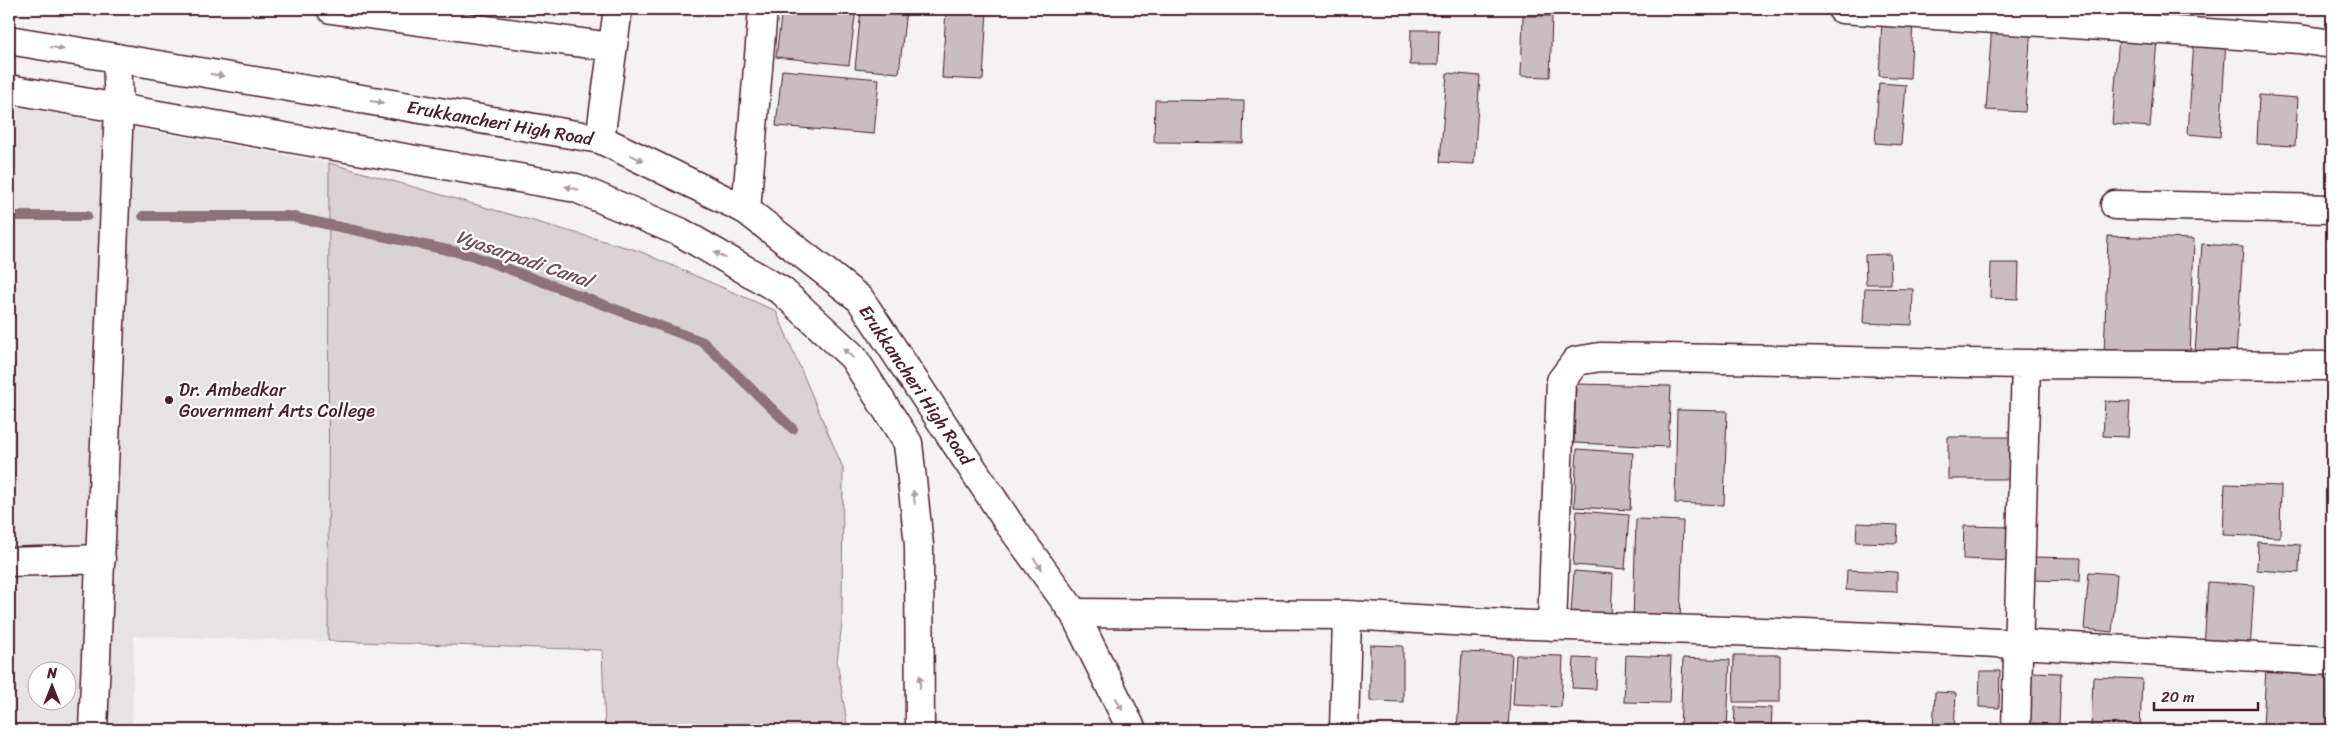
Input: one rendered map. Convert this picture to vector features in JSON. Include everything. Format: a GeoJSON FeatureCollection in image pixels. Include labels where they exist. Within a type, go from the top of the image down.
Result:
{"type":"FeatureCollection","features":[{"type":"Feature","properties":{"kind":"street"},"geometry":{"type":"LineString","coordinates":[[331,9],[612,47]]}},
{"type":"Feature","properties":{"kind":"street"},"geometry":{"type":"LineString","coordinates":[[600,139],[618,9]]}},
{"type":"Feature","properties":{"kind":"street"},"geometry":{"type":"LineString","coordinates":[[746,210],[763,9]]}},
{"type":"Feature","properties":{"kind":"street"},"geometry":{"type":"LineString","coordinates":[[1842,9],[2299,38],[2332,44]]}},
{"type":"Feature","properties":{"kind":"street","name":"Erukkancheri High Road"},"geometry":{"type":"LineString","coordinates":[[9,40],[600,139],[746,210],[860,299],[1010,524],[1074,613],[1132,730]]}},
{"type":"Feature","properties":{"kind":"street"},"geometry":{"type":"LineString","coordinates":[[93,730],[119,108],[117,58]]}},
{"type":"Feature","properties":{"kind":"street"},"geometry":{"type":"LineString","coordinates":[[9,89],[394,158],[576,188],[680,232],[782,291],[853,357],[908,443],[919,545],[920,730]]}},
{"type":"Feature","properties":{"kind":"street"},"geometry":{"type":"LineString","coordinates":[[2115,205],[2332,209]]}},
{"type":"Feature","properties":{"kind":"street"},"geometry":{"type":"LineString","coordinates":[[1552,626],[1561,381],[1576,361],[1600,357],[2026,364],[2332,366]]}},
{"type":"Feature","properties":{"kind":"street"},"geometry":{"type":"LineString","coordinates":[[2016,730],[2026,364]]}},
{"type":"Feature","properties":{"kind":"street"},"geometry":{"type":"LineString","coordinates":[[9,562],[101,560]]}},
{"type":"Feature","properties":{"kind":"street"},"geometry":{"type":"LineString","coordinates":[[1074,613],[1347,615],[1552,626],[1772,632],[2332,661]]}},
{"type":"Feature","properties":{"kind":"street"},"geometry":{"type":"LineString","coordinates":[[1344,730],[1347,615]]}},
{"type":"Feature","properties":{"kind":"shaded area","name":"Dr. Ambedkar Government Arts College"},"geometry":{"type":"Polygon","coordinates":[[[9,106],[329,163],[328,641],[134,636],[132,730],[9,730],[9,106]]]}},
{"type":"Feature","properties":{"kind":"shaded area"},"geometry":{"type":"Polygon","coordinates":[[[329,163],[639,251],[776,311],[843,468],[842,624],[837,661],[848,730],[605,730],[602,650],[328,641],[329,163]]]}},
{"type":"Feature","properties":{"kind":"building"},"geometry":{"type":"Polygon","coordinates":[[[782,9],[856,9],[849,65],[776,57],[782,9]]]}},
{"type":"Feature","properties":{"kind":"building"},"geometry":{"type":"Polygon","coordinates":[[[861,9],[906,10],[899,73],[855,69],[861,9]]]}},
{"type":"Feature","properties":{"kind":"building"},"geometry":{"type":"Polygon","coordinates":[[[946,9],[987,9],[983,80],[942,78],[946,9]]]}},
{"type":"Feature","properties":{"kind":"building"},"geometry":{"type":"Polygon","coordinates":[[[1523,16],[1552,16],[1550,77],[1521,76],[1523,16]]]}},
{"type":"Feature","properties":{"kind":"building"},"geometry":{"type":"Polygon","coordinates":[[[1882,21],[1913,22],[1910,78],[1879,76],[1882,21]]]}},
{"type":"Feature","properties":{"kind":"building"},"geometry":{"type":"Polygon","coordinates":[[[1992,24],[2031,26],[2025,112],[1986,110],[1992,24]]]}},
{"type":"Feature","properties":{"kind":"building"},"geometry":{"type":"Polygon","coordinates":[[[1411,30],[1439,30],[1438,65],[1410,65],[1411,30]]]}},
{"type":"Feature","properties":{"kind":"building"},"geometry":{"type":"Polygon","coordinates":[[[2119,37],[2157,40],[2150,127],[2112,124],[2119,37]]]}},
{"type":"Feature","properties":{"kind":"building"},"geometry":{"type":"Polygon","coordinates":[[[2194,39],[2226,41],[2220,137],[2188,134],[2194,39]]]}},
{"type":"Feature","properties":{"kind":"building"},"geometry":{"type":"Polygon","coordinates":[[[782,70],[879,79],[874,134],[776,126],[782,70]]]}},
{"type":"Feature","properties":{"kind":"building"},"geometry":{"type":"Polygon","coordinates":[[[1447,73],[1480,76],[1474,164],[1440,162],[1447,73]]]}},
{"type":"Feature","properties":{"kind":"building"},"geometry":{"type":"Polygon","coordinates":[[[1879,83],[1906,85],[1901,145],[1875,143],[1879,83]]]}},
{"type":"Feature","properties":{"kind":"building"},"geometry":{"type":"Polygon","coordinates":[[[2259,95],[2298,98],[2295,146],[2257,144],[2259,95]]]}},
{"type":"Feature","properties":{"kind":"building"},"geometry":{"type":"Polygon","coordinates":[[[1155,100],[1244,101],[1243,143],[1154,142],[1155,100]]]}},
{"type":"Feature","properties":{"kind":"building"},"geometry":{"type":"Polygon","coordinates":[[[2108,236],[2194,239],[2190,359],[2104,357],[2108,236]]]}},
{"type":"Feature","properties":{"kind":"building"},"geometry":{"type":"Polygon","coordinates":[[[2202,244],[2243,247],[2236,356],[2195,354],[2202,244]]]}},
{"type":"Feature","properties":{"kind":"building"},"geometry":{"type":"Polygon","coordinates":[[[1890,254],[1891,284],[1866,284],[1865,255],[1890,254]]]}},
{"type":"Feature","properties":{"kind":"building"},"geometry":{"type":"Polygon","coordinates":[[[1991,263],[2019,263],[2018,299],[1990,298],[1991,263]]]}},
{"type":"Feature","properties":{"kind":"building"},"geometry":{"type":"Polygon","coordinates":[[[1865,288],[1913,289],[1912,325],[1863,323],[1865,288]]]}},
{"type":"Feature","properties":{"kind":"building"},"geometry":{"type":"Polygon","coordinates":[[[1576,384],[1671,386],[1668,447],[1574,443],[1576,384]]]}},
{"type":"Feature","properties":{"kind":"building"},"geometry":{"type":"Polygon","coordinates":[[[2105,401],[2130,402],[2128,437],[2103,436],[2105,401]]]}},
{"type":"Feature","properties":{"kind":"building"},"geometry":{"type":"Polygon","coordinates":[[[1677,410],[1727,411],[1724,505],[1675,503],[1677,410]]]}},
{"type":"Feature","properties":{"kind":"building"},"geometry":{"type":"Polygon","coordinates":[[[1948,437],[2012,437],[2012,479],[1948,479],[1948,437]]]}},
{"type":"Feature","properties":{"kind":"building"},"geometry":{"type":"Polygon","coordinates":[[[1577,449],[1633,453],[1630,510],[1574,507],[1577,449]]]}},
{"type":"Feature","properties":{"kind":"building"},"geometry":{"type":"Polygon","coordinates":[[[2225,484],[2281,486],[2280,537],[2223,535],[2225,484]]]}},
{"type":"Feature","properties":{"kind":"building"},"geometry":{"type":"Polygon","coordinates":[[[1577,511],[1629,515],[1625,569],[1573,565],[1577,511]]]}},
{"type":"Feature","properties":{"kind":"building"},"geometry":{"type":"Polygon","coordinates":[[[1636,519],[1683,521],[1680,623],[1633,621],[1636,519]]]}},
{"type":"Feature","properties":{"kind":"building"},"geometry":{"type":"Polygon","coordinates":[[[1857,523],[1898,525],[1897,543],[1856,542],[1857,523]]]}},
{"type":"Feature","properties":{"kind":"building"},"geometry":{"type":"Polygon","coordinates":[[[1964,526],[2013,527],[2012,561],[1963,559],[1964,526]]]}},
{"type":"Feature","properties":{"kind":"building"},"geometry":{"type":"Polygon","coordinates":[[[2258,542],[2300,545],[2299,573],[2257,570],[2258,542]]]}},
{"type":"Feature","properties":{"kind":"building"},"geometry":{"type":"Polygon","coordinates":[[[2029,557],[2081,558],[2080,581],[2028,580],[2029,557]]]}},
{"type":"Feature","properties":{"kind":"building"},"geometry":{"type":"Polygon","coordinates":[[[1847,570],[1897,572],[1897,592],[1846,590],[1847,570]]]}},
{"type":"Feature","properties":{"kind":"building"},"geometry":{"type":"Polygon","coordinates":[[[1574,571],[1613,574],[1611,616],[1571,613],[1574,571]]]}},
{"type":"Feature","properties":{"kind":"building"},"geometry":{"type":"Polygon","coordinates":[[[2089,572],[2117,574],[2112,632],[2084,629],[2089,572]]]}},
{"type":"Feature","properties":{"kind":"building"},"geometry":{"type":"Polygon","coordinates":[[[2208,582],[2254,585],[2250,651],[2204,649],[2208,582]]]}},
{"type":"Feature","properties":{"kind":"building"},"geometry":{"type":"Polygon","coordinates":[[[1370,645],[1403,646],[1403,702],[1370,701],[1370,645]]]}},
{"type":"Feature","properties":{"kind":"building"},"geometry":{"type":"Polygon","coordinates":[[[1462,652],[1512,654],[1508,730],[1457,730],[1462,652]]]}},
{"type":"Feature","properties":{"kind":"building"},"geometry":{"type":"Polygon","coordinates":[[[1516,655],[1563,656],[1561,707],[1513,705],[1516,655]]]}},
{"type":"Feature","properties":{"kind":"building"},"geometry":{"type":"Polygon","coordinates":[[[1626,655],[1671,657],[1669,703],[1624,702],[1626,655]]]}},
{"type":"Feature","properties":{"kind":"building"},"geometry":{"type":"Polygon","coordinates":[[[1734,655],[1780,655],[1780,702],[1733,702],[1734,655]]]}},
{"type":"Feature","properties":{"kind":"building"},"geometry":{"type":"Polygon","coordinates":[[[1574,658],[1597,659],[1596,689],[1572,688],[1574,658]]]}},
{"type":"Feature","properties":{"kind":"building"},"geometry":{"type":"Polygon","coordinates":[[[1683,658],[1730,660],[1727,730],[1680,730],[1683,658]]]}},
{"type":"Feature","properties":{"kind":"building"},"geometry":{"type":"Polygon","coordinates":[[[2266,666],[2332,670],[2330,730],[2263,730],[2266,666]]]}},
{"type":"Feature","properties":{"kind":"building"},"geometry":{"type":"Polygon","coordinates":[[[1980,671],[2000,671],[1999,708],[1979,707],[1980,671]]]}},
{"type":"Feature","properties":{"kind":"building"},"geometry":{"type":"Polygon","coordinates":[[[2030,672],[2061,673],[2059,725],[2029,723],[2030,672]]]}},
{"type":"Feature","properties":{"kind":"building"},"geometry":{"type":"Polygon","coordinates":[[[2093,677],[2142,679],[2140,730],[2091,730],[2093,677]]]}},
{"type":"Feature","properties":{"kind":"building"},"geometry":{"type":"Polygon","coordinates":[[[1935,692],[1956,693],[1954,730],[1933,730],[1935,692]]]}},
{"type":"Feature","properties":{"kind":"building"},"geometry":{"type":"Polygon","coordinates":[[[1735,707],[1772,708],[1771,730],[1734,730],[1735,707]]]}},
{"type":"Feature","properties":{"kind":"building"},"geometry":{"type":"Polygon","coordinates":[[[2020,727],[2064,729],[2020,730],[2020,727]]]}},
{"type":"Feature","properties":{"kind":"waterway","name":"Vyasarpadi Canal"},"geometry":{"type":"LineString","coordinates":[[9,216],[87,216]]}},
{"type":"Feature","properties":{"kind":"waterway","name":"Vyasarpadi Canal"},"geometry":{"type":"LineString","coordinates":[[143,216],[288,216],[471,255],[703,342],[793,429]]}},
{"type":"Feature","properties":{"kind":"place","name":"Dr. Ambedkar Government Arts College"},"geometry":{"type":"Point","coordinates":[169,400]}}]}
